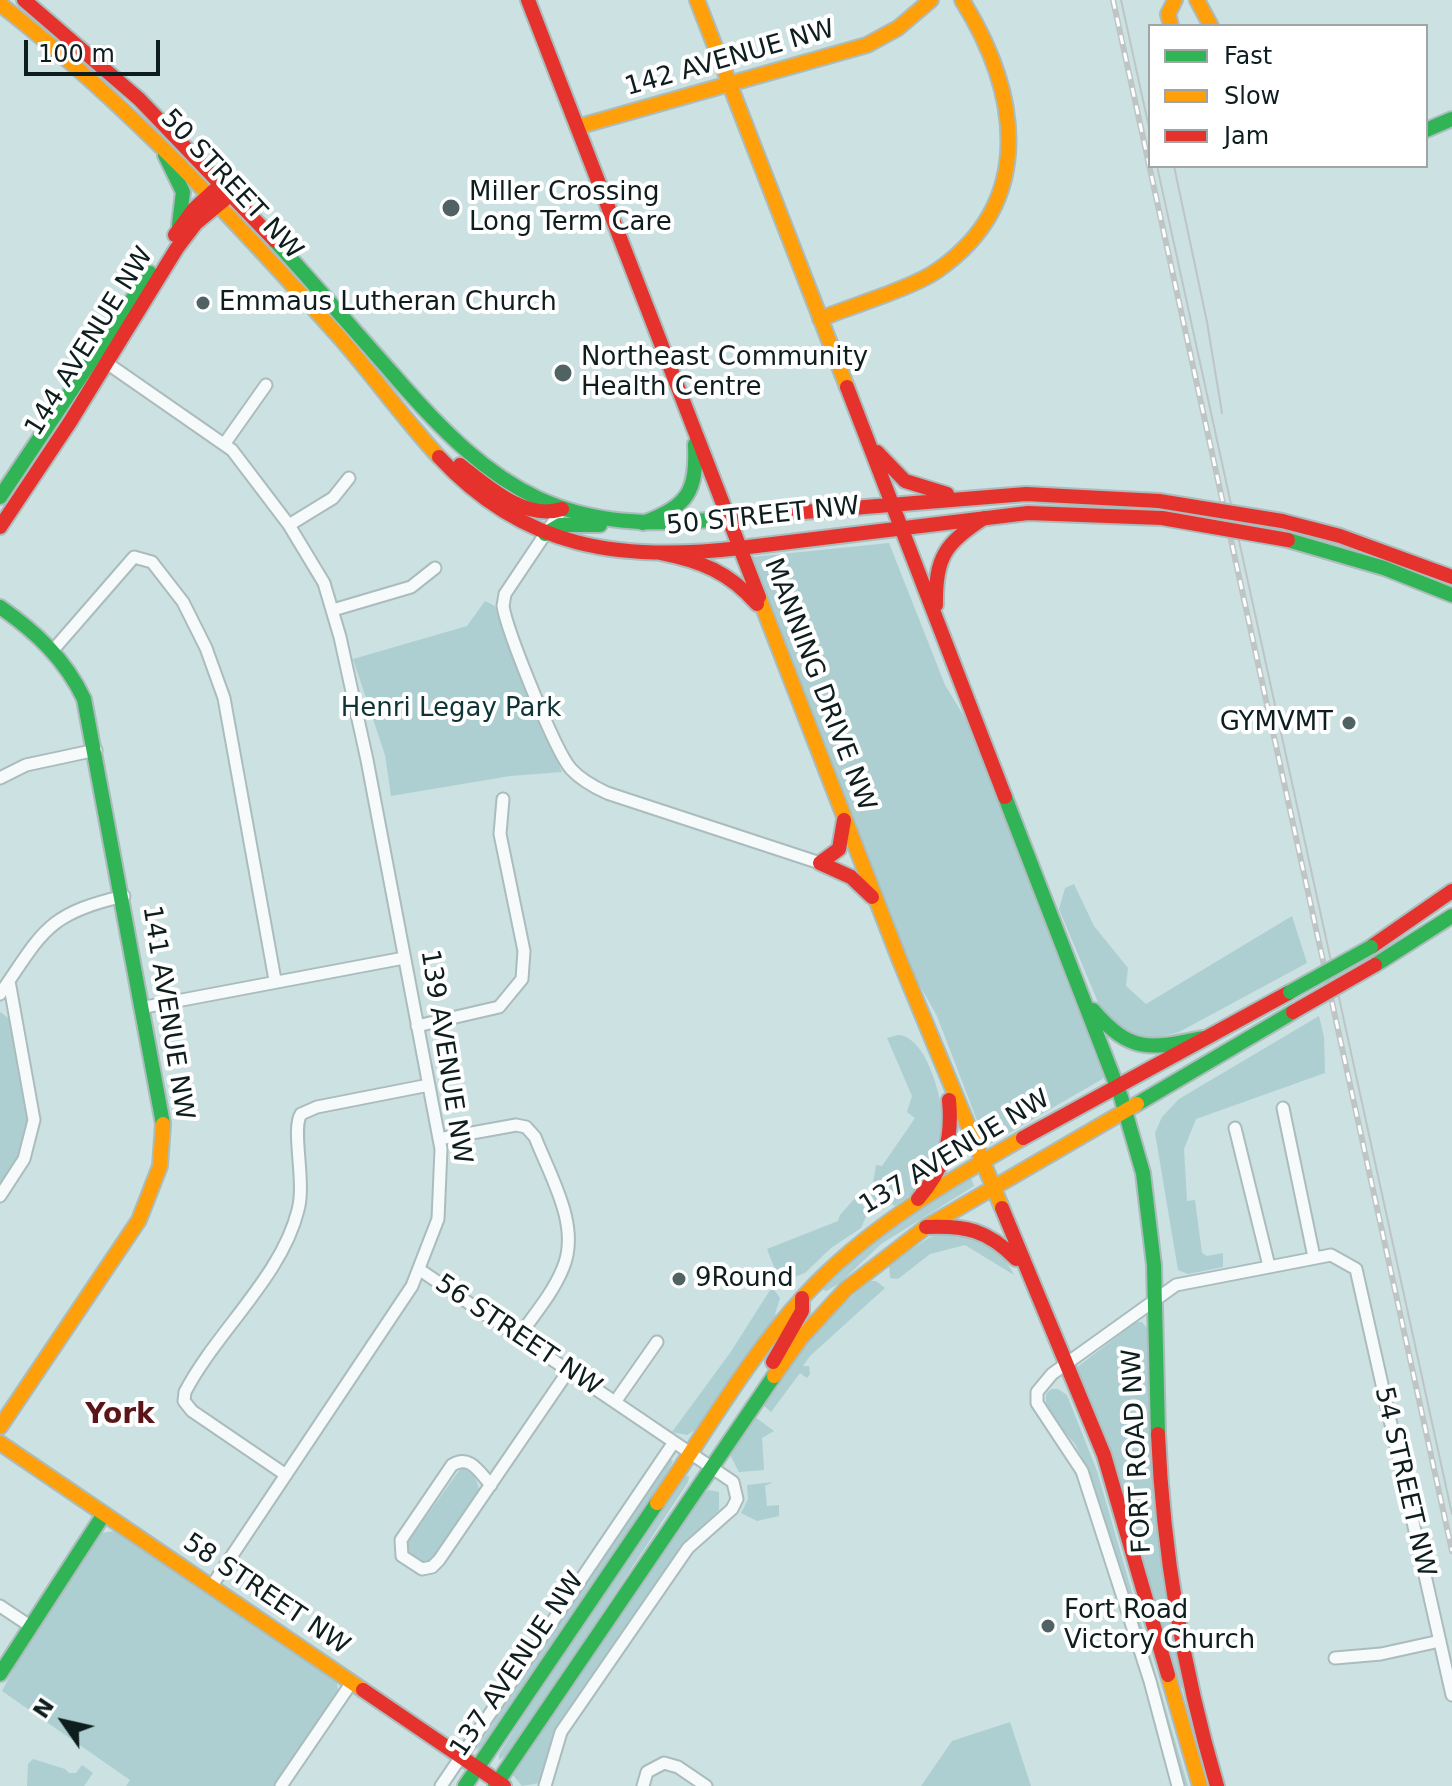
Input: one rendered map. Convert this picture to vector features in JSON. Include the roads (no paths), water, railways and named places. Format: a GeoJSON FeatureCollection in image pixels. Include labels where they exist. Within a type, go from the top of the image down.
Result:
{"type":"FeatureCollection","features":[{"type":"Feature","properties":{"kind":"main road","name":"50 STREET NW"},"geometry":{"type":"LineString","coordinates":[[24,0],[123,82],[228,187],[468,457],[513,488],[562,509],[640,523],[968,497],[1079,495],[1159,501],[1282,521],[1340,536],[1452,577]]}},
{"type":"Feature","properties":{"kind":"main road","name":"MANNING DRIVE NW"},"geometry":{"type":"LineString","coordinates":[[528,0],[981,1163]]}},
{"type":"Feature","properties":{"kind":"main road"},"geometry":{"type":"LineString","coordinates":[[697,0],[1083,998],[1124,1112]]}},
{"type":"Feature","properties":{"kind":"main road","name":"142 AVENUE NW"},"geometry":{"type":"LineString","coordinates":[[577,127],[867,45],[898,28],[931,0]]}},
{"type":"Feature","properties":{"kind":"main road"},"geometry":{"type":"LineString","coordinates":[[820,319],[936,272],[954,261],[990,223],[1010,160],[1008,123],[991,48],[962,0]]}},
{"type":"Feature","properties":{"kind":"main road"},"geometry":{"type":"LineString","coordinates":[[1170,24],[1168,14],[1175,0]]}},
{"type":"Feature","properties":{"kind":"main road"},"geometry":{"type":"LineString","coordinates":[[1197,0],[1210,24]]}},
{"type":"Feature","properties":{"kind":"main road","name":"50 STREET NW"},"geometry":{"type":"LineString","coordinates":[[1,3],[57,47],[143,125],[215,198],[436,450],[500,511],[545,534],[607,548],[660,553],[740,548],[985,517],[1087,514],[1162,518],[1288,540],[1384,568],[1452,595]]}},
{"type":"Feature","properties":{"kind":"main road"},"geometry":{"type":"LineString","coordinates":[[1428,129],[1452,119]]}},
{"type":"Feature","properties":{"kind":"main road"},"geometry":{"type":"LineString","coordinates":[[143,125],[169,161],[183,192],[183,212],[175,236]]}},
{"type":"Feature","properties":{"kind":"main road","name":"144 AVENUE NW"},"geometry":{"type":"LineString","coordinates":[[0,527],[175,236],[228,187]]}},
{"type":"Feature","properties":{"kind":"main road","name":"144 AVENUE NW"},"geometry":{"type":"LineString","coordinates":[[0,497],[215,198]]}},
{"type":"Feature","properties":{"kind":"main road"},"geometry":{"type":"LineString","coordinates":[[545,534],[560,525],[640,523],[676,510],[691,493],[697,472],[693,426]]}},
{"type":"Feature","properties":{"kind":"main road"},"geometry":{"type":"LineString","coordinates":[[863,432],[884,463],[905,481],[933,491],[968,497]]}},
{"type":"Feature","properties":{"kind":"main road"},"geometry":{"type":"LineString","coordinates":[[436,450],[509,499],[544,514],[562,509]]}},
{"type":"Feature","properties":{"kind":"main road"},"geometry":{"type":"LineString","coordinates":[[936,620],[935,573],[941,554],[955,538],[985,517]]}},
{"type":"Feature","properties":{"kind":"main road"},"geometry":{"type":"LineString","coordinates":[[660,553],[720,567],[737,579],[767,616]]}},
{"type":"Feature","properties":{"kind":"main road","name":"141 AVENUE NW"},"geometry":{"type":"LineString","coordinates":[[0,607],[54,649],[72,672],[84,699],[164,1118],[160,1166],[153,1189],[132,1231],[0,1427]]}},
{"type":"Feature","properties":{"kind":"main road"},"geometry":{"type":"LineString","coordinates":[[844,817],[841,845],[820,863],[851,877],[876,900]]}},
{"type":"Feature","properties":{"kind":"main road","name":"137 AVENUE NW"},"geometry":{"type":"LineString","coordinates":[[465,1786],[801,1297],[851,1247],[918,1199],[1115,1085],[1371,947],[1452,891]]}},
{"type":"Feature","properties":{"kind":"main road","name":"137 AVENUE NW"},"geometry":{"type":"LineString","coordinates":[[499,1785],[741,1422],[823,1312],[873,1265],[926,1227],[991,1187],[1375,965],[1452,916]]}},
{"type":"Feature","properties":{"kind":"main road"},"geometry":{"type":"LineString","coordinates":[[1083,998],[1109,1031],[1130,1046],[1155,1049],[1203,1038]]}},
{"type":"Feature","properties":{"kind":"main road"},"geometry":{"type":"LineString","coordinates":[[918,1199],[942,1168],[952,1135],[944,1071]]}},
{"type":"Feature","properties":{"kind":"main road","name":"FORT ROAD NW"},"geometry":{"type":"LineString","coordinates":[[1124,1112],[1147,1198],[1162,1518],[1176,1622],[1193,1700],[1217,1786]]}},
{"type":"Feature","properties":{"kind":"main road","name":"FORT ROAD NW"},"geometry":{"type":"LineString","coordinates":[[981,1163],[1067,1362],[1117,1495],[1200,1786]]}},
{"type":"Feature","properties":{"kind":"main road"},"geometry":{"type":"LineString","coordinates":[[926,1227],[975,1226],[1000,1241],[1023,1266]]}},
{"type":"Feature","properties":{"kind":"main road"},"geometry":{"type":"LineString","coordinates":[[801,1297],[823,1312]]}},
{"type":"Feature","properties":{"kind":"main road"},"geometry":{"type":"LineString","coordinates":[[741,1422],[802,1311],[801,1297]]}},
{"type":"Feature","properties":{"kind":"main road","name":"58 STREET NW"},"geometry":{"type":"LineString","coordinates":[[0,1443],[477,1767],[499,1785]]}},
{"type":"Feature","properties":{"kind":"main road"},"geometry":{"type":"LineString","coordinates":[[0,1674],[104,1514]]}},
{"type":"Feature","properties":{"kind":"main road"},"geometry":{"type":"LineString","coordinates":[[1175,1704],[1193,1700]]}},
{"type":"Feature","properties":{"kind":"street","name":"139 AVENUE NW"},"geometry":{"type":"LineString","coordinates":[[101,359],[225,443],[254,475],[317,569],[333,610],[367,760],[439,1139],[438,1219],[420,1270],[397,1312],[211,1587]]}},
{"type":"Feature","properties":{"kind":"street"},"geometry":{"type":"LineString","coordinates":[[225,443],[266,385]]}},
{"type":"Feature","properties":{"kind":"street"},"geometry":{"type":"LineString","coordinates":[[289,525],[333,498],[349,478]]}},
{"type":"Feature","properties":{"kind":"street"},"geometry":{"type":"LineString","coordinates":[[562,509],[503,599],[504,614],[557,745],[570,768],[587,783],[607,793],[820,863]]}},
{"type":"Feature","properties":{"kind":"street"},"geometry":{"type":"LineString","coordinates":[[54,649],[134,557],[152,562],[183,602],[206,648],[224,698],[275,980]]}},
{"type":"Feature","properties":{"kind":"street"},"geometry":{"type":"LineString","coordinates":[[333,610],[411,587],[435,568]]}},
{"type":"Feature","properties":{"kind":"street"},"geometry":{"type":"LineString","coordinates":[[0,778],[26,765],[96,750]]}},
{"type":"Feature","properties":{"kind":"street"},"geometry":{"type":"LineString","coordinates":[[417,1026],[499,1007],[519,986],[524,972],[524,951],[500,834],[503,799]]}},
{"type":"Feature","properties":{"kind":"street"},"geometry":{"type":"LineString","coordinates":[[0,994],[39,939],[63,915],[124,896]]}},
{"type":"Feature","properties":{"kind":"street"},"geometry":{"type":"LineString","coordinates":[[145,1007],[404,958]]}},
{"type":"Feature","properties":{"kind":"street"},"geometry":{"type":"LineString","coordinates":[[0,1196],[24,1159],[34,1120],[9,981]]}},
{"type":"Feature","properties":{"kind":"street"},"geometry":{"type":"LineString","coordinates":[[286,1475],[192,1411],[184,1401],[187,1388],[291,1232],[302,1188],[296,1129],[301,1114],[317,1107],[429,1085]]}},
{"type":"Feature","properties":{"kind":"street"},"geometry":{"type":"LineString","coordinates":[[1067,1362],[1176,1285],[1314,1257],[1283,1108]]}},
{"type":"Feature","properties":{"kind":"street"},"geometry":{"type":"LineString","coordinates":[[439,1139],[511,1126],[526,1127],[535,1137],[559,1199],[569,1241],[560,1275],[519,1336]]}},
{"type":"Feature","properties":{"kind":"street"},"geometry":{"type":"LineString","coordinates":[[1235,1128],[1269,1266]]}},
{"type":"Feature","properties":{"kind":"street","name":"54 STREET NW"},"geometry":{"type":"LineString","coordinates":[[1314,1257],[1331,1255],[1356,1269],[1452,1695]]}},
{"type":"Feature","properties":{"kind":"street","name":"56 STREET NW"},"geometry":{"type":"LineString","coordinates":[[420,1270],[710,1467]]}},
{"type":"Feature","properties":{"kind":"street","name":"56 STREET NW"},"geometry":{"type":"LineString","coordinates":[[615,1402],[657,1342]]}},
{"type":"Feature","properties":{"kind":"street","name":"FORT ROAD NW"},"geometry":{"type":"LineString","coordinates":[[1067,1362],[1043,1383],[1037,1392],[1037,1403],[1082,1471],[1150,1681],[1178,1786]]}},
{"type":"Feature","properties":{"kind":"street"},"geometry":{"type":"LineString","coordinates":[[491,1485],[470,1462],[461,1460],[452,1465],[401,1540],[402,1556],[422,1569],[436,1565],[491,1485],[569,1370]]}},
{"type":"Feature","properties":{"kind":"street","name":"137 AVENUE NW"},"geometry":{"type":"LineString","coordinates":[[441,1786],[674,1442]]}},
{"type":"Feature","properties":{"kind":"street"},"geometry":{"type":"LineString","coordinates":[[545,1786],[561,1732],[688,1548],[732,1509],[737,1499],[733,1482],[710,1467]]}},
{"type":"Feature","properties":{"kind":"street"},"geometry":{"type":"LineString","coordinates":[[0,1606],[30,1626]]}},
{"type":"Feature","properties":{"kind":"street"},"geometry":{"type":"LineString","coordinates":[[1335,1658],[1381,1654],[1440,1641]]}},
{"type":"Feature","properties":{"kind":"street"},"geometry":{"type":"LineString","coordinates":[[281,1786],[352,1682]]}},
{"type":"Feature","properties":{"kind":"street"},"geometry":{"type":"LineString","coordinates":[[643,1786],[647,1772],[664,1763],[678,1767],[706,1786]]}},
{"type":"Feature","properties":{"kind":"tram line"},"geometry":{"type":"LineString","coordinates":[[1121,0],[1148,123]]}},
{"type":"Feature","properties":{"kind":"tram line"},"geometry":{"type":"LineString","coordinates":[[1157,168],[1452,1514]]}},
{"type":"Feature","properties":{"kind":"tram line"},"geometry":{"type":"LineString","coordinates":[[1174,168],[1207,322],[1222,413]]}},
{"type":"Feature","properties":{"kind":"railway"},"geometry":{"type":"LineString","coordinates":[[1113,0],[1148,160]]}},
{"type":"Feature","properties":{"kind":"railway"},"geometry":{"type":"LineString","coordinates":[[1150,168],[1452,1551]]}},
{"type":"Feature","properties":{"kind":"place","name":"Miller Crossing Long Term Care"},"geometry":{"type":"Point","coordinates":[451,208]}},
{"type":"Feature","properties":{"kind":"place","name":"Emmaus Lutheran Church"},"geometry":{"type":"Point","coordinates":[203,303]}},
{"type":"Feature","properties":{"kind":"place","name":"Northeast Community Health Centre"},"geometry":{"type":"Point","coordinates":[563,373]}},
{"type":"Feature","properties":{"kind":"place","name":"GYMVMT"},"geometry":{"type":"Point","coordinates":[1349,723]}},
{"type":"Feature","properties":{"kind":"place","name":"9Round"},"geometry":{"type":"Point","coordinates":[679,1279]}},
{"type":"Feature","properties":{"kind":"place","name":"Fort Road Victory Church"},"geometry":{"type":"Point","coordinates":[1048,1626]}},
{"type":"Feature","properties":{"kind":"district","name":"York"},"geometry":{"type":"Point","coordinates":[120,1416]}},
{"type":"Feature","properties":{"kind":"park label","name":"Henri Legay Park"},"geometry":{"type":"Point","coordinates":[451,709]}}]}
